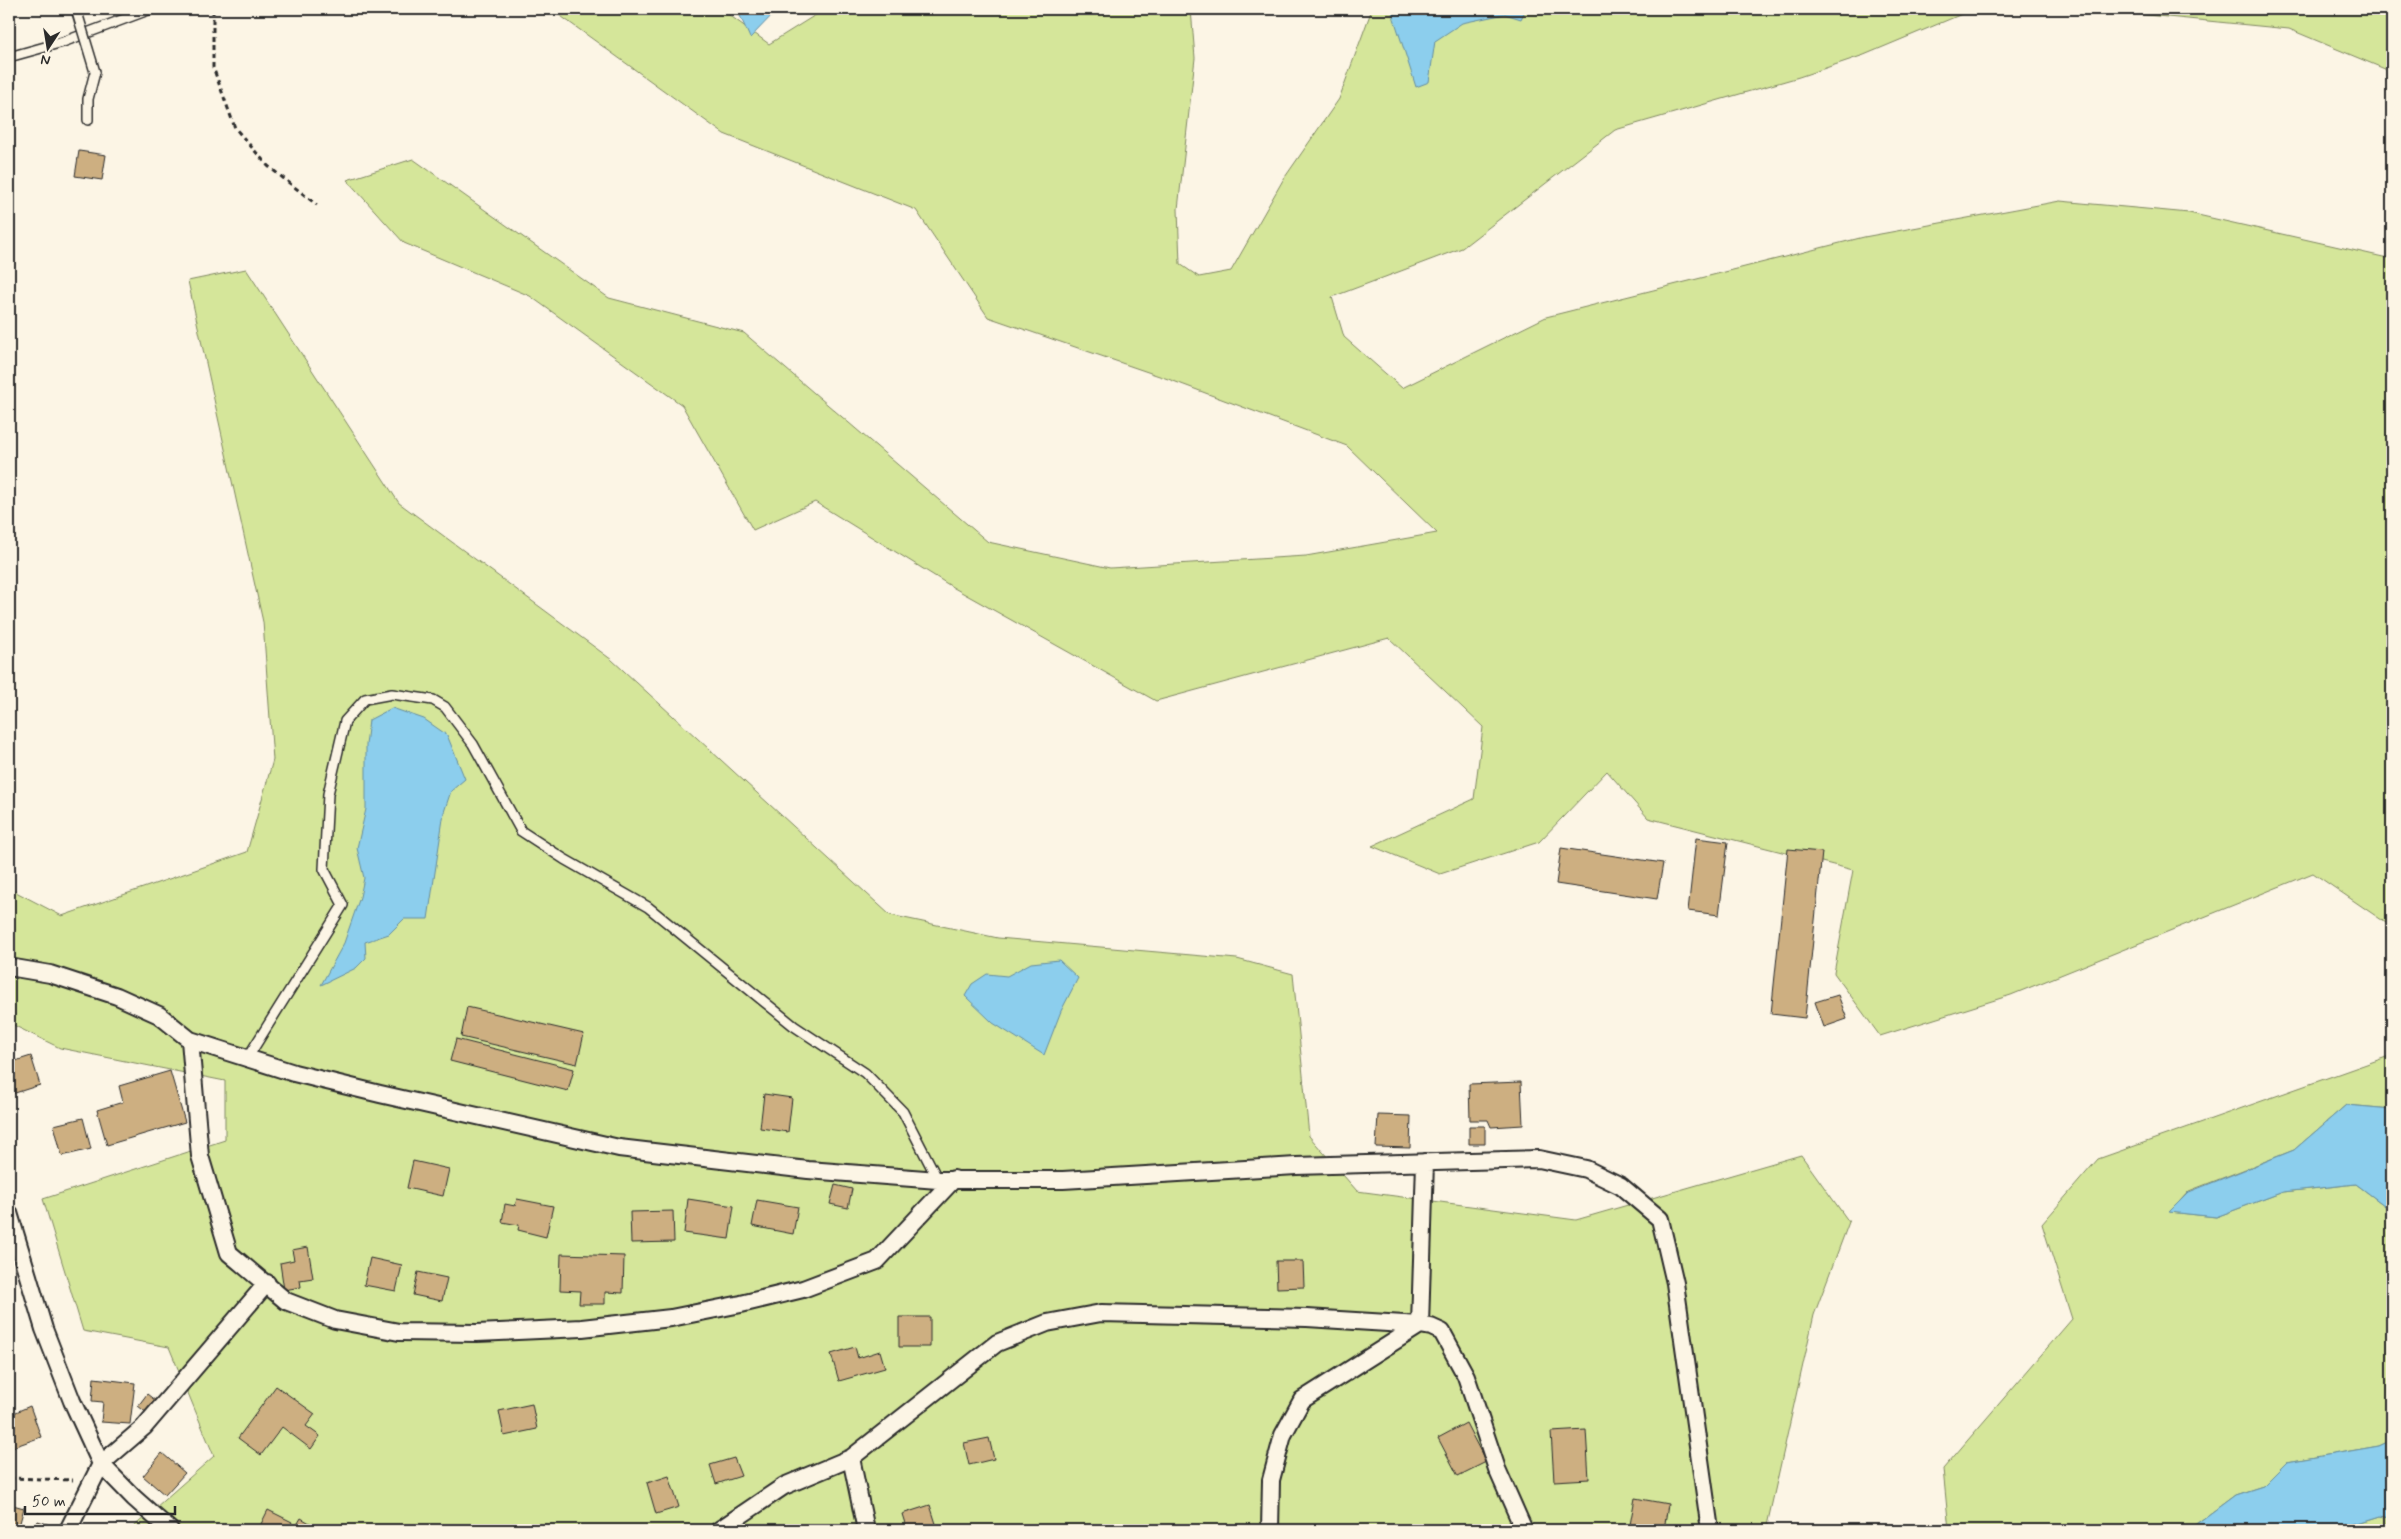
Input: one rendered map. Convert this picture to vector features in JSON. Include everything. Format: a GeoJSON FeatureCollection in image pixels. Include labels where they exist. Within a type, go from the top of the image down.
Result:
{"type":"FeatureCollection","features":[{"type":"Feature","properties":{"kind":"street"},"geometry":{"type":"LineString","coordinates":[[9,966],[50,974],[117,996],[159,1015],[190,1040],[294,1073],[619,1148],[808,1170],[946,1180],[1064,1180],[1296,1166],[1539,1159],[1586,1169],[1622,1186],[1660,1219],[1675,1283],[1710,1530]]}},
{"type":"Feature","properties":{"kind":"street"},"geometry":{"type":"LineString","coordinates":[[190,1040],[200,1156],[229,1253],[267,1283],[286,1301],[335,1320],[399,1332],[477,1333],[582,1328],[671,1318],[802,1289],[877,1261],[946,1180]]}},
{"type":"Feature","properties":{"kind":"street"},"geometry":{"type":"LineString","coordinates":[[1420,1325],[1425,1162]]}},
{"type":"Feature","properties":{"kind":"street"},"geometry":{"type":"LineString","coordinates":[[9,1213],[44,1329],[72,1401],[101,1464],[134,1498],[170,1530]]}},
{"type":"Feature","properties":{"kind":"street"},"geometry":{"type":"LineString","coordinates":[[68,1530],[101,1464],[144,1427],[267,1283]]}},
{"type":"Feature","properties":{"kind":"street"},"geometry":{"type":"LineString","coordinates":[[719,1530],[784,1486],[851,1458],[997,1343],[1047,1323],[1101,1313],[1307,1318],[1431,1326],[1442,1332],[1466,1376],[1497,1469],[1524,1530]]}},
{"type":"Feature","properties":{"kind":"street"},"geometry":{"type":"LineString","coordinates":[[1270,1530],[1271,1480],[1283,1435],[1302,1400],[1420,1325]]}},
{"type":"Feature","properties":{"kind":"street"},"geometry":{"type":"LineString","coordinates":[[851,1458],[866,1530]]}},
{"type":"Feature","properties":{"kind":"lane"},"geometry":{"type":"LineString","coordinates":[[76,9],[95,72],[88,99],[88,120]]}},
{"type":"Feature","properties":{"kind":"lane"},"geometry":{"type":"LineString","coordinates":[[9,57],[63,42],[151,9]]}},
{"type":"Feature","properties":{"kind":"lane"},"geometry":{"type":"LineString","coordinates":[[248,1057],[343,905],[324,869],[328,794],[345,721],[365,699],[392,694],[421,697],[445,707],[473,744],[521,831],[564,859],[648,907],[794,1026],[865,1073],[903,1112],[946,1180]]}},
{"type":"Feature","properties":{"kind":"path"},"geometry":{"type":"LineString","coordinates":[[213,9],[213,67],[235,128],[268,166],[318,205]]}},
{"type":"Feature","properties":{"kind":"path"},"geometry":{"type":"LineString","coordinates":[[9,1478],[94,1481]]}},
{"type":"Feature","properties":{"kind":"green space"},"geometry":{"type":"Polygon","coordinates":[[[551,9],[721,9],[769,44],[825,9],[1191,9],[1195,58],[1178,209],[1180,264],[1199,277],[1231,271],[1283,180],[1339,99],[1372,9],[1974,9],[1864,55],[1799,77],[1615,130],[1462,248],[1332,297],[1344,337],[1402,388],[1546,317],[1864,237],[2060,201],[2189,213],[2392,259],[2392,927],[2313,873],[2011,995],[1880,1036],[1834,973],[1853,870],[1648,818],[1607,771],[1539,842],[1440,874],[1372,846],[1474,799],[1483,727],[1389,638],[1156,701],[954,588],[815,502],[753,530],[682,405],[530,296],[404,243],[347,180],[413,159],[609,298],[744,333],[988,542],[1110,568],[1306,556],[1437,533],[1347,446],[1168,379],[988,317],[916,210],[724,134],[551,9]]]}},
{"type":"Feature","properties":{"kind":"green space"},"geometry":{"type":"Polygon","coordinates":[[[2086,9],[2392,9],[2392,72],[2289,29],[2086,9]]]}},
{"type":"Feature","properties":{"kind":"green space"},"geometry":{"type":"Polygon","coordinates":[[[246,269],[399,503],[612,660],[890,915],[998,938],[1237,959],[1293,974],[1309,1136],[1357,1191],[1576,1220],[1801,1155],[1849,1222],[1814,1315],[1766,1530],[130,1530],[214,1456],[169,1347],[83,1331],[43,1199],[225,1140],[225,1081],[60,1048],[9,1023],[9,899],[14,891],[62,916],[247,852],[273,760],[263,622],[188,281],[246,269]]]}},
{"type":"Feature","properties":{"kind":"green space"},"geometry":{"type":"Polygon","coordinates":[[[2392,1055],[2392,1109],[2346,1105],[2294,1150],[2189,1191],[2170,1212],[2216,1217],[2283,1192],[2356,1184],[2392,1211],[2392,1440],[2379,1446],[2287,1462],[2263,1486],[2235,1495],[2188,1530],[1949,1530],[1943,1469],[2072,1319],[2042,1224],[2098,1159],[2392,1055]]]}},
{"type":"Feature","properties":{"kind":"green space"},"geometry":{"type":"Polygon","coordinates":[[[2381,1515],[2392,1517],[2392,1530],[2333,1530],[2381,1515]]]}},
{"type":"Feature","properties":{"kind":"water"},"geometry":{"type":"Polygon","coordinates":[[[737,9],[778,9],[750,38],[737,9]]]}},
{"type":"Feature","properties":{"kind":"water"},"geometry":{"type":"Polygon","coordinates":[[[1391,9],[1526,9],[1521,19],[1505,14],[1462,23],[1435,41],[1429,82],[1416,87],[1391,9]]]}},
{"type":"Feature","properties":{"kind":"water"},"geometry":{"type":"Polygon","coordinates":[[[392,708],[424,719],[447,735],[465,779],[451,791],[444,812],[428,919],[404,919],[389,934],[365,942],[366,958],[356,968],[321,985],[344,943],[360,897],[364,878],[357,848],[366,809],[366,745],[369,720],[392,708]]]}},
{"type":"Feature","properties":{"kind":"water"},"geometry":{"type":"Polygon","coordinates":[[[1059,960],[1078,978],[1061,1011],[1044,1055],[993,1023],[965,996],[972,984],[987,974],[1007,976],[1031,963],[1059,960]]]}},
{"type":"Feature","properties":{"kind":"water"},"geometry":{"type":"Polygon","coordinates":[[[2346,1105],[2392,1109],[2392,1211],[2356,1184],[2283,1192],[2216,1217],[2169,1212],[2189,1192],[2294,1150],[2346,1105]]]}},
{"type":"Feature","properties":{"kind":"water"},"geometry":{"type":"Polygon","coordinates":[[[2392,1440],[2392,1517],[2381,1515],[2333,1530],[2188,1530],[2235,1495],[2263,1486],[2287,1462],[2379,1446],[2392,1440]]]}},
{"type":"Feature","properties":{"kind":"building"},"geometry":{"type":"Polygon","coordinates":[[[79,151],[106,155],[102,180],[75,176],[79,151]]]}},
{"type":"Feature","properties":{"kind":"building"},"geometry":{"type":"Polygon","coordinates":[[[1696,838],[1728,842],[1719,915],[1688,911],[1696,838]]]}},
{"type":"Feature","properties":{"kind":"building"},"geometry":{"type":"Polygon","coordinates":[[[1561,848],[1663,863],[1657,899],[1556,884],[1561,848]]]}},
{"type":"Feature","properties":{"kind":"building"},"geometry":{"type":"Polygon","coordinates":[[[1788,849],[1822,852],[1805,1018],[1771,1014],[1788,849]]]}},
{"type":"Feature","properties":{"kind":"building"},"geometry":{"type":"Polygon","coordinates":[[[1838,995],[1847,1019],[1824,1027],[1815,1002],[1838,995]]]}},
{"type":"Feature","properties":{"kind":"building"},"geometry":{"type":"Polygon","coordinates":[[[467,1007],[584,1034],[577,1064],[461,1037],[467,1007]]]}},
{"type":"Feature","properties":{"kind":"building"},"geometry":{"type":"Polygon","coordinates":[[[456,1039],[574,1069],[568,1091],[450,1061],[456,1039]]]}},
{"type":"Feature","properties":{"kind":"building"},"geometry":{"type":"Polygon","coordinates":[[[31,1056],[40,1085],[12,1094],[9,1086],[9,1063],[31,1056]]]}},
{"type":"Feature","properties":{"kind":"building"},"geometry":{"type":"Polygon","coordinates":[[[170,1071],[185,1122],[107,1145],[97,1110],[123,1102],[119,1086],[170,1071]]]}},
{"type":"Feature","properties":{"kind":"building"},"geometry":{"type":"Polygon","coordinates":[[[1521,1082],[1523,1125],[1491,1127],[1488,1120],[1470,1120],[1469,1084],[1521,1082]]]}},
{"type":"Feature","properties":{"kind":"building"},"geometry":{"type":"Polygon","coordinates":[[[764,1094],[792,1098],[788,1132],[760,1128],[764,1094]]]}},
{"type":"Feature","properties":{"kind":"building"},"geometry":{"type":"Polygon","coordinates":[[[1378,1115],[1411,1116],[1410,1148],[1376,1147],[1378,1115]]]}},
{"type":"Feature","properties":{"kind":"building"},"geometry":{"type":"Polygon","coordinates":[[[83,1118],[91,1149],[62,1156],[54,1125],[83,1118]]]}},
{"type":"Feature","properties":{"kind":"building"},"geometry":{"type":"Polygon","coordinates":[[[1469,1126],[1485,1126],[1485,1144],[1469,1144],[1469,1126]]]}},
{"type":"Feature","properties":{"kind":"building"},"geometry":{"type":"Polygon","coordinates":[[[413,1161],[449,1169],[443,1196],[407,1188],[413,1161]]]}},
{"type":"Feature","properties":{"kind":"building"},"geometry":{"type":"Polygon","coordinates":[[[835,1185],[852,1189],[848,1208],[830,1204],[835,1185]]]}},
{"type":"Feature","properties":{"kind":"building"},"geometry":{"type":"Polygon","coordinates":[[[517,1199],[553,1206],[546,1237],[518,1230],[519,1225],[502,1222],[505,1204],[515,1206],[517,1199]]]}},
{"type":"Feature","properties":{"kind":"building"},"geometry":{"type":"Polygon","coordinates":[[[688,1199],[734,1206],[729,1239],[684,1233],[688,1199]]]}},
{"type":"Feature","properties":{"kind":"building"},"geometry":{"type":"Polygon","coordinates":[[[757,1200],[798,1207],[793,1234],[752,1226],[757,1200]]]}},
{"type":"Feature","properties":{"kind":"building"},"geometry":{"type":"Polygon","coordinates":[[[673,1211],[674,1242],[631,1243],[630,1212],[673,1211]]]}},
{"type":"Feature","properties":{"kind":"building"},"geometry":{"type":"Polygon","coordinates":[[[308,1247],[313,1278],[300,1280],[301,1287],[284,1290],[280,1263],[294,1260],[292,1250],[308,1247]]]}},
{"type":"Feature","properties":{"kind":"building"},"geometry":{"type":"Polygon","coordinates":[[[561,1254],[624,1256],[623,1293],[605,1292],[605,1304],[579,1304],[580,1291],[560,1290],[561,1254]]]}},
{"type":"Feature","properties":{"kind":"building"},"geometry":{"type":"Polygon","coordinates":[[[370,1258],[402,1265],[396,1291],[364,1285],[370,1258]]]}},
{"type":"Feature","properties":{"kind":"building"},"geometry":{"type":"Polygon","coordinates":[[[1276,1261],[1303,1261],[1304,1287],[1277,1288],[1276,1261]]]}},
{"type":"Feature","properties":{"kind":"building"},"geometry":{"type":"Polygon","coordinates":[[[418,1272],[447,1278],[442,1301],[413,1295],[418,1272]]]}},
{"type":"Feature","properties":{"kind":"building"},"geometry":{"type":"Polygon","coordinates":[[[899,1317],[930,1317],[930,1347],[899,1347],[899,1317]]]}},
{"type":"Feature","properties":{"kind":"building"},"geometry":{"type":"Polygon","coordinates":[[[855,1347],[858,1358],[880,1351],[885,1368],[839,1381],[831,1354],[855,1347]]]}},
{"type":"Feature","properties":{"kind":"building"},"geometry":{"type":"Polygon","coordinates":[[[94,1378],[135,1383],[130,1424],[101,1422],[103,1402],[92,1401],[94,1378]]]}},
{"type":"Feature","properties":{"kind":"building"},"geometry":{"type":"Polygon","coordinates":[[[276,1386],[315,1414],[306,1426],[320,1436],[311,1449],[282,1427],[261,1455],[238,1438],[276,1386]]]}},
{"type":"Feature","properties":{"kind":"building"},"geometry":{"type":"Polygon","coordinates":[[[147,1394],[156,1401],[147,1413],[138,1406],[147,1394]]]}},
{"type":"Feature","properties":{"kind":"building"},"geometry":{"type":"Polygon","coordinates":[[[532,1404],[537,1429],[504,1436],[499,1411],[532,1404]]]}},
{"type":"Feature","properties":{"kind":"building"},"geometry":{"type":"Polygon","coordinates":[[[30,1406],[41,1437],[13,1447],[9,1435],[9,1415],[30,1406]]]}},
{"type":"Feature","properties":{"kind":"building"},"geometry":{"type":"Polygon","coordinates":[[[1466,1423],[1486,1462],[1458,1476],[1438,1438],[1466,1423]]]}},
{"type":"Feature","properties":{"kind":"building"},"geometry":{"type":"Polygon","coordinates":[[[1586,1430],[1589,1479],[1554,1481],[1551,1432],[1586,1430]]]}},
{"type":"Feature","properties":{"kind":"building"},"geometry":{"type":"Polygon","coordinates":[[[989,1438],[994,1459],[969,1465],[964,1443],[989,1438]]]}},
{"type":"Feature","properties":{"kind":"building"},"geometry":{"type":"Polygon","coordinates":[[[162,1453],[185,1473],[165,1495],[143,1476],[162,1453]]]}},
{"type":"Feature","properties":{"kind":"building"},"geometry":{"type":"Polygon","coordinates":[[[734,1458],[741,1476],[716,1484],[710,1465],[734,1458]]]}},
{"type":"Feature","properties":{"kind":"building"},"geometry":{"type":"Polygon","coordinates":[[[669,1476],[679,1507],[656,1514],[647,1483],[669,1476]]]}},
{"type":"Feature","properties":{"kind":"building"},"geometry":{"type":"Polygon","coordinates":[[[1635,1498],[1668,1504],[1664,1530],[1629,1530],[1635,1498]]]}},
{"type":"Feature","properties":{"kind":"building"},"geometry":{"type":"Polygon","coordinates":[[[9,1504],[24,1508],[18,1530],[9,1530],[9,1504]]]}},
{"type":"Feature","properties":{"kind":"building"},"geometry":{"type":"Polygon","coordinates":[[[930,1505],[938,1530],[907,1530],[902,1514],[930,1505]]]}},
{"type":"Feature","properties":{"kind":"building"},"geometry":{"type":"Polygon","coordinates":[[[268,1510],[292,1522],[288,1530],[258,1530],[268,1510]]]}},
{"type":"Feature","properties":{"kind":"building"},"geometry":{"type":"Polygon","coordinates":[[[301,1518],[322,1530],[294,1530],[301,1518]]]}},
{"type":"Feature","properties":{"kind":"building"},"geometry":{"type":"Polygon","coordinates":[[[38,1521],[53,1526],[52,1530],[35,1530],[38,1521]]]}},
{"type":"Feature","properties":{"kind":"building"},"geometry":{"type":"Polygon","coordinates":[[[516,1524],[518,1530],[489,1530],[516,1524]]]}}]}
